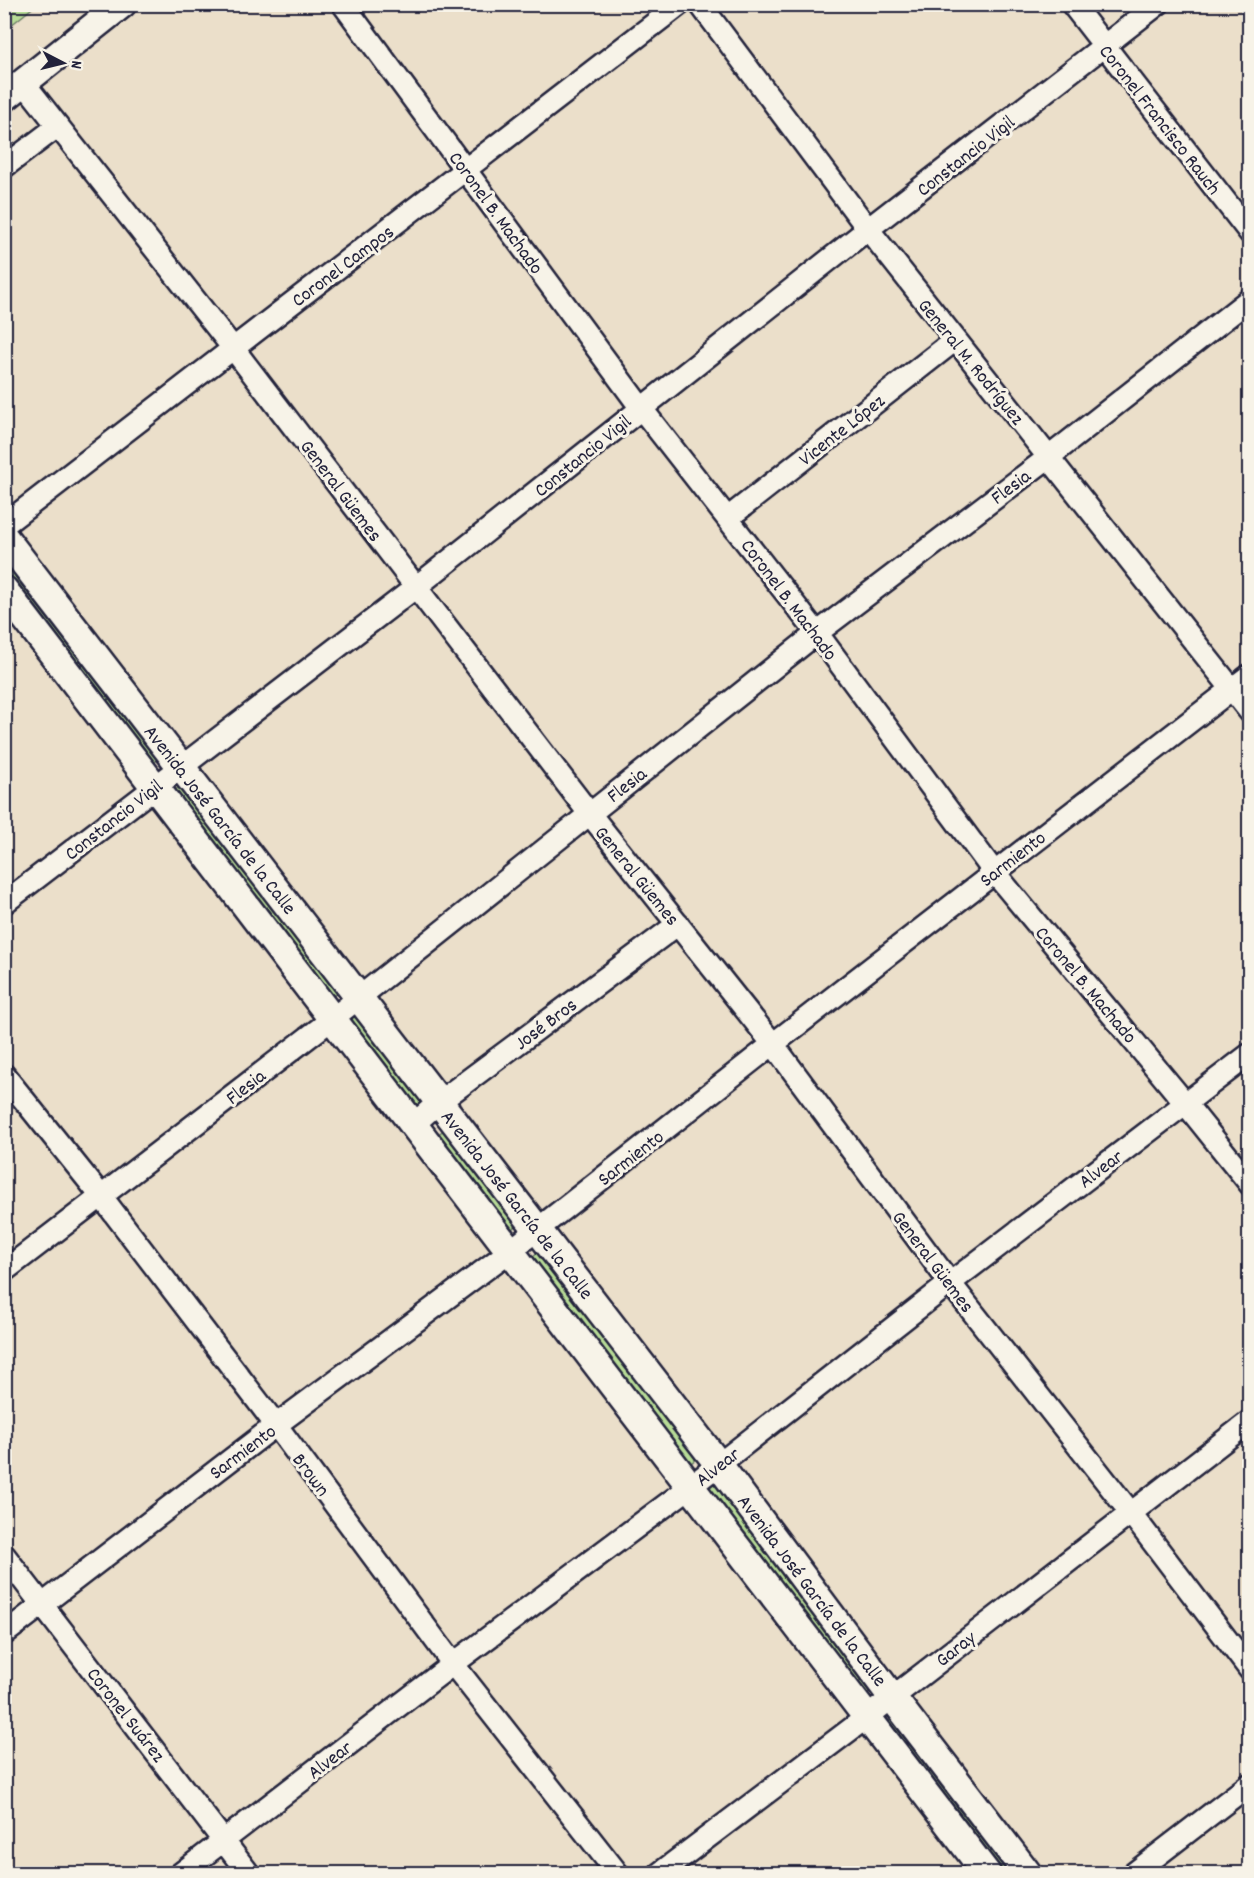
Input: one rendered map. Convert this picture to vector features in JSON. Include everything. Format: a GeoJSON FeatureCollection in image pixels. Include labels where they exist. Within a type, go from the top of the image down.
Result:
{"type":"FeatureCollection","features":[{"type":"Feature","properties":{"kind":"main road"},"geometry":{"type":"LineString","coordinates":[[14,90],[122,4]]}},
{"type":"Feature","properties":{"kind":"main road","name":"Avenida José García de la Calle"},"geometry":{"type":"LineString","coordinates":[[4,537],[719,1465],[892,1697],[1028,1874]]}},
{"type":"Feature","properties":{"kind":"main road","name":"Avenida José García de la Calle"},"geometry":{"type":"LineString","coordinates":[[4,590],[987,1874]]}},
{"type":"Feature","properties":{"kind":"street","name":"Coronel B. Machado"},"geometry":{"type":"LineString","coordinates":[[343,4],[641,408],[817,633],[994,872],[1250,1184]]}},
{"type":"Feature","properties":{"kind":"street","name":"Coronel Campos"},"geometry":{"type":"LineString","coordinates":[[4,525],[680,4]]}},
{"type":"Feature","properties":{"kind":"street","name":"General M. Rodríguez"},"geometry":{"type":"LineString","coordinates":[[700,4],[868,229],[1250,712]]}},
{"type":"Feature","properties":{"kind":"street","name":"Coronel Francisco Rauch"},"geometry":{"type":"LineString","coordinates":[[1072,4],[1250,232]]}},
{"type":"Feature","properties":{"kind":"street","name":"Constancio Vigil"},"geometry":{"type":"LineString","coordinates":[[4,903],[416,587],[868,229],[1158,4]]}},
{"type":"Feature","properties":{"kind":"street","name":"General Güemes"},"geometry":{"type":"LineString","coordinates":[[14,90],[58,126],[233,348],[589,813],[773,1044],[950,1283],[1130,1512],[1250,1670]]}},
{"type":"Feature","properties":{"kind":"street"},"geometry":{"type":"LineString","coordinates":[[4,167],[58,126]]}},
{"type":"Feature","properties":{"kind":"street","name":"Flesia"},"geometry":{"type":"LineString","coordinates":[[4,1271],[332,1019],[817,633],[1049,457],[1250,299]]}},
{"type":"Feature","properties":{"kind":"street","name":"Vicente López"},"geometry":{"type":"LineString","coordinates":[[728,518],[955,340]]}},
{"type":"Feature","properties":{"kind":"street","name":"Sarmiento"},"geometry":{"type":"LineString","coordinates":[[4,1634],[276,1425],[538,1230],[773,1044],[1250,675]]}},
{"type":"Feature","properties":{"kind":"street","name":"José Bros"},"geometry":{"type":"LineString","coordinates":[[414,1124],[439,1102],[678,924]]}},
{"type":"Feature","properties":{"kind":"street","name":"Alvear"},"geometry":{"type":"LineString","coordinates":[[180,1874],[453,1664],[719,1465],[950,1283],[1250,1054]]}},
{"type":"Feature","properties":{"kind":"street","name":"Brown"},"geometry":{"type":"LineString","coordinates":[[4,1075],[101,1196],[276,1425],[453,1664],[618,1874]]}},
{"type":"Feature","properties":{"kind":"street","name":"Garay"},"geometry":{"type":"LineString","coordinates":[[660,1874],[1250,1421]]}},
{"type":"Feature","properties":{"kind":"street","name":"Coronel Suárez"},"geometry":{"type":"LineString","coordinates":[[4,1555],[249,1874]]}},
{"type":"Feature","properties":{"kind":"street"},"geometry":{"type":"LineString","coordinates":[[1132,1874],[1250,1784]]}},
{"type":"Feature","properties":{"kind":"green space"},"geometry":{"type":"Polygon","coordinates":[[[5,4],[36,4],[36,5],[5,30],[5,4]]]}},
{"type":"Feature","properties":{"kind":"green space"},"geometry":{"type":"Polygon","coordinates":[[[4,555],[162,756],[150,766],[5,580],[4,555]]]}},
{"type":"Feature","properties":{"kind":"green space"},"geometry":{"type":"Polygon","coordinates":[[[180,786],[340,991],[328,1001],[168,796],[180,786]]]}},
{"type":"Feature","properties":{"kind":"green space"},"geometry":{"type":"Polygon","coordinates":[[[356,1012],[429,1106],[417,1116],[343,1022],[356,1012]]]}},
{"type":"Feature","properties":{"kind":"green space"},"geometry":{"type":"Polygon","coordinates":[[[445,1129],[518,1224],[506,1234],[432,1139],[445,1129]]]}},
{"type":"Feature","properties":{"kind":"green space"},"geometry":{"type":"Polygon","coordinates":[[[539,1251],[700,1456],[687,1466],[527,1261],[539,1251]]]}},
{"type":"Feature","properties":{"kind":"green space"},"geometry":{"type":"Polygon","coordinates":[[[714,1483],[874,1688],[861,1698],[701,1493],[714,1483]]]}},
{"type":"Feature","properties":{"kind":"green space"},"geometry":{"type":"Polygon","coordinates":[[[896,1715],[1020,1873],[1000,1873],[884,1725],[896,1715]]]}}]}
